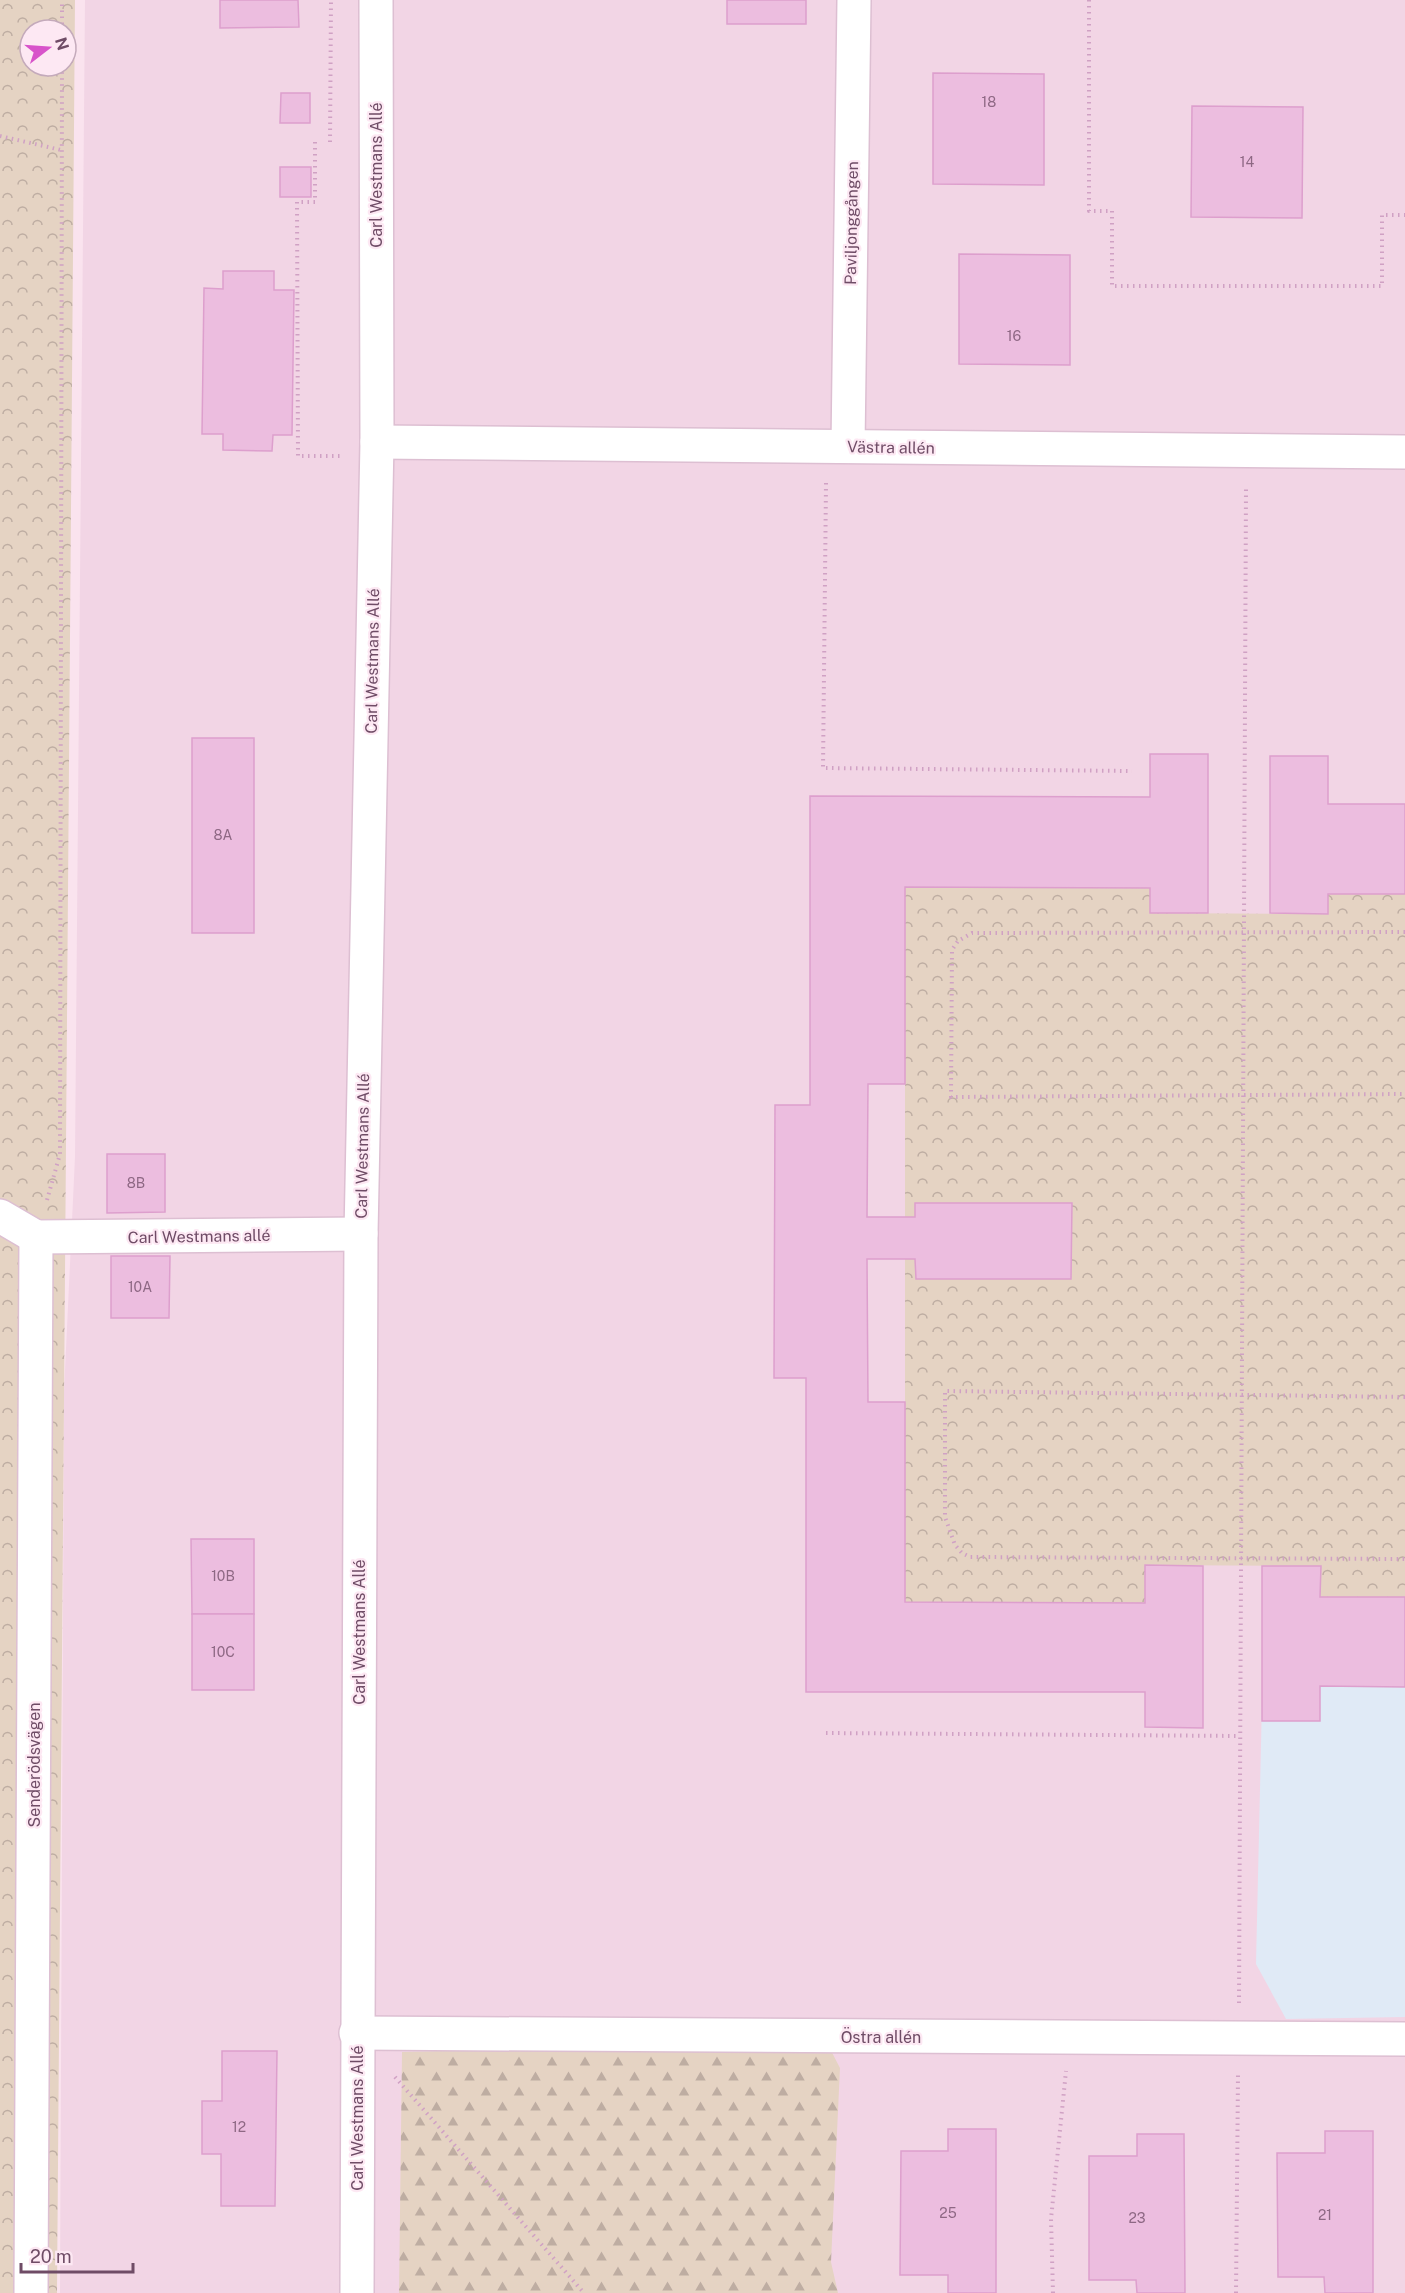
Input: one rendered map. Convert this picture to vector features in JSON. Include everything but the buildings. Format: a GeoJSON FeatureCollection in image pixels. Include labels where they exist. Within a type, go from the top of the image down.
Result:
{"type":"FeatureCollection","features":[{"type":"Feature","properties":{"kind":"street","name":"Carl Westmans Allé"},"geometry":{"type":"LineString","coordinates":[[357,2293],[356,2033],[361,1234],[376,449],[376,0]]}},
{"type":"Feature","properties":{"kind":"street","name":"Paviljonggången"},"geometry":{"type":"LineString","coordinates":[[837,446],[854,0]]}},
{"type":"Feature","properties":{"kind":"street","name":"Västra allén"},"geometry":{"type":"LineString","coordinates":[[376,449],[837,446],[1405,452]]}},
{"type":"Feature","properties":{"kind":"street"},"geometry":{"type":"LineString","coordinates":[[0,1216],[36,1237]]}},
{"type":"Feature","properties":{"kind":"street","name":"Carl Westmans allé"},"geometry":{"type":"LineString","coordinates":[[36,1237],[361,1234]]}},
{"type":"Feature","properties":{"kind":"street","name":"Senderödsvägen"},"geometry":{"type":"LineString","coordinates":[[31,2293],[36,1237]]}},
{"type":"Feature","properties":{"kind":"street","name":"Östra allén"},"geometry":{"type":"LineString","coordinates":[[356,2033],[1405,2039]]}},
{"type":"Feature","properties":{"kind":"path"},"geometry":{"type":"LineString","coordinates":[[62,0],[62,18]]}},
{"type":"Feature","properties":{"kind":"path"},"geometry":{"type":"LineString","coordinates":[[330,142],[331,0]]}},
{"type":"Feature","properties":{"kind":"path"},"geometry":{"type":"LineString","coordinates":[[1089,0],[1089,211],[1112,211],[1112,286],[1382,286],[1382,215],[1405,215]]}},
{"type":"Feature","properties":{"kind":"path"},"geometry":{"type":"LineString","coordinates":[[36,1237],[60,1154],[62,78]]}},
{"type":"Feature","properties":{"kind":"path"},"geometry":{"type":"LineString","coordinates":[[0,136],[61,150]]}},
{"type":"Feature","properties":{"kind":"path"},"geometry":{"type":"LineString","coordinates":[[315,142],[315,202],[297,202],[297,456],[376,449]]}},
{"type":"Feature","properties":{"kind":"path"},"geometry":{"type":"LineString","coordinates":[[837,446],[824,768],[1132,771]]}},
{"type":"Feature","properties":{"kind":"path"},"geometry":{"type":"LineString","coordinates":[[1236,2293],[1247,450]]}},
{"type":"Feature","properties":{"kind":"path"},"geometry":{"type":"LineString","coordinates":[[1405,932],[972,933],[958,941],[952,950],[951,1097],[1405,1094]]}},
{"type":"Feature","properties":{"kind":"path"},"geometry":{"type":"LineString","coordinates":[[1405,1397],[945,1391],[945,1517],[950,1534],[962,1553],[970,1557],[1405,1559]]}},
{"type":"Feature","properties":{"kind":"path"},"geometry":{"type":"LineString","coordinates":[[826,1733],[1240,1736]]}},
{"type":"Feature","properties":{"kind":"path"},"geometry":{"type":"LineString","coordinates":[[356,2033],[584,2293]]}},
{"type":"Feature","properties":{"kind":"path"},"geometry":{"type":"LineString","coordinates":[[1053,2293],[1051,2219],[1070,2038]]}},
{"type":"Feature","properties":{"kind":"shaded area"},"geometry":{"type":"Polygon","coordinates":[[[85,0],[1405,0],[1405,2293],[60,2293],[64,1392],[75,1157],[85,0]]]}},
{"type":"Feature","properties":{"kind":"shaded area"},"geometry":{"type":"Polygon","coordinates":[[[1262,1566],[1321,1566],[1321,1597],[1405,1597],[1405,2017],[1286,2019],[1256,1964],[1262,1701],[1262,1566]]]}},
{"type":"Feature","properties":{"kind":"green space"},"geometry":{"type":"Polygon","coordinates":[[[0,0],[75,0],[75,18],[18,18],[18,78],[74,78],[57,2293],[0,2293],[0,0]]]}},
{"type":"Feature","properties":{"kind":"green space"},"geometry":{"type":"Polygon","coordinates":[[[905,887],[1150,888],[1150,913],[1327,914],[1328,894],[1405,894],[1405,1597],[1320,1597],[1320,1566],[1146,1565],[1145,1603],[905,1602],[905,887]]]}},
{"type":"Feature","properties":{"kind":"green space"},"geometry":{"type":"Polygon","coordinates":[[[826,2041],[840,2068],[831,2262],[838,2293],[399,2293],[402,2052],[826,2041]]]}}]}
